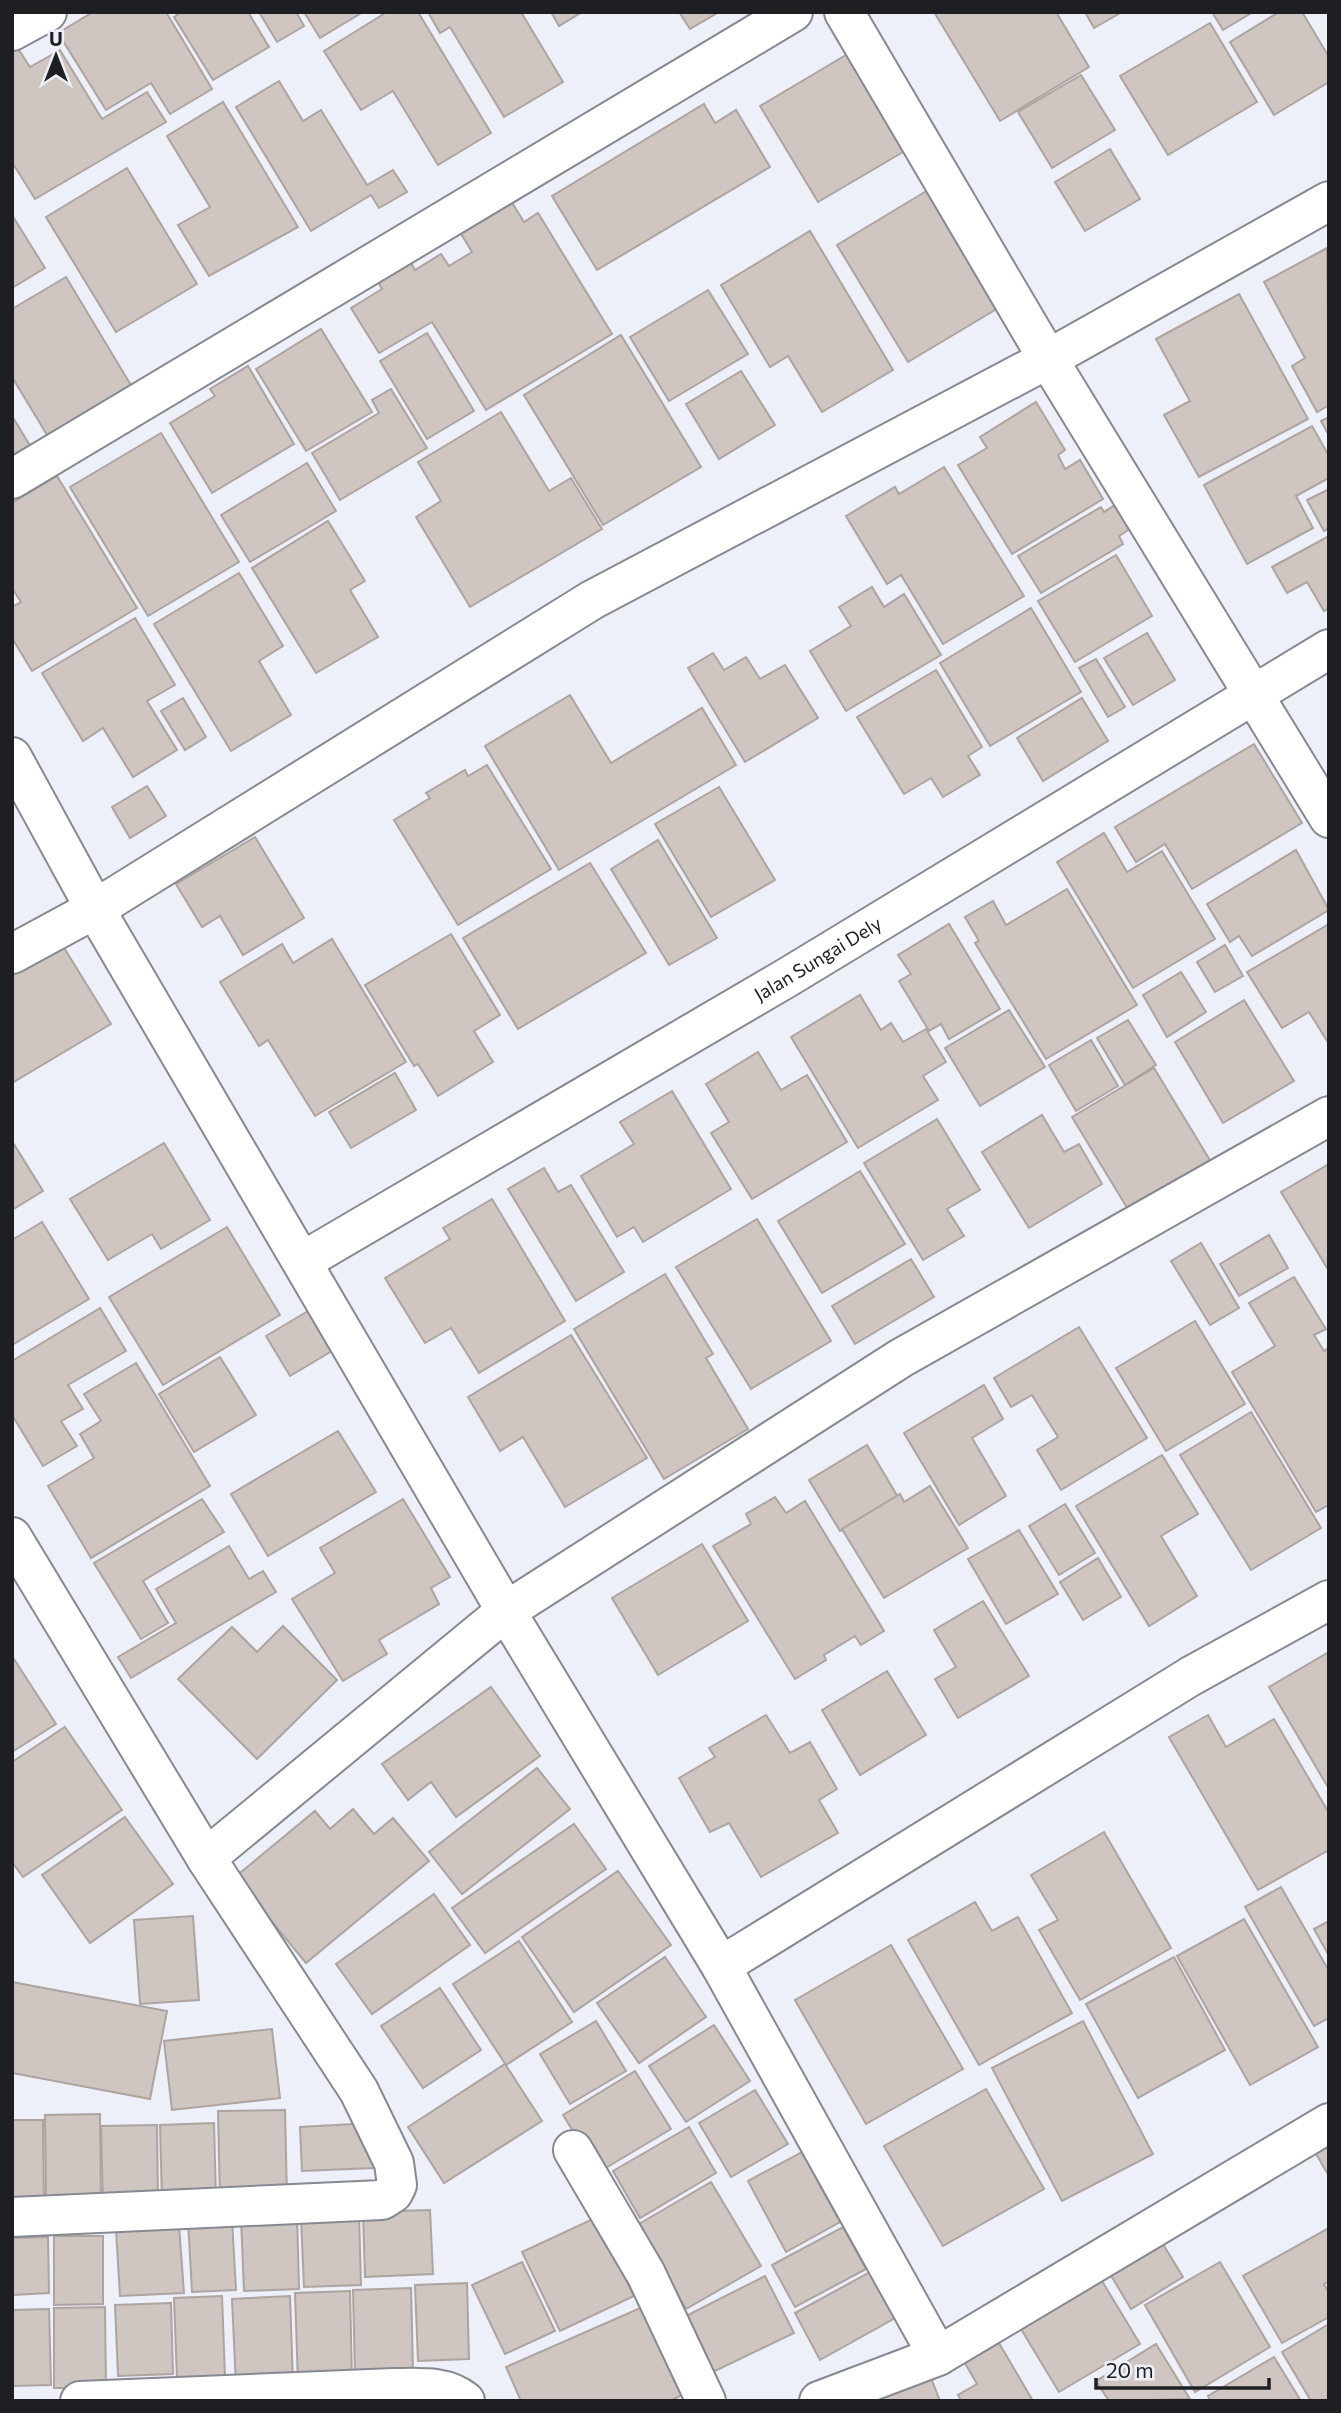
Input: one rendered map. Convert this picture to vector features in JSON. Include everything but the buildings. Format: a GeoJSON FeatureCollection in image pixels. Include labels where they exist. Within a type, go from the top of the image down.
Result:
{"type":"FeatureCollection","features":[{"type":"Feature","properties":{"kind":"street"},"geometry":{"type":"LineString","coordinates":[[12,31],[47,12]]}},
{"type":"Feature","properties":{"kind":"street"},"geometry":{"type":"LineString","coordinates":[[12,479],[793,12]]}},
{"type":"Feature","properties":{"kind":"street"},"geometry":{"type":"LineString","coordinates":[[844,12],[1048,359],[1329,818]]}},
{"type":"Feature","properties":{"kind":"street"},"geometry":{"type":"LineString","coordinates":[[12,954],[95,909],[592,600],[1048,359],[1329,201]]}},
{"type":"Feature","properties":{"kind":"street","name":"Jalan Sungai Dely"},"geometry":{"type":"LineString","coordinates":[[303,1261],[776,984],[1329,649]]}},
{"type":"Feature","properties":{"kind":"street"},"geometry":{"type":"LineString","coordinates":[[12,757],[95,909],[506,1611],[721,1966],[938,2356]]}},
{"type":"Feature","properties":{"kind":"street"},"geometry":{"type":"LineString","coordinates":[[206,1858],[506,1611],[901,1359],[1329,1116]]}},
{"type":"Feature","properties":{"kind":"street"},"geometry":{"type":"LineString","coordinates":[[12,1537],[206,1858],[359,2091],[394,2163],[397,2185],[393,2193],[382,2200],[12,2217]]}},
{"type":"Feature","properties":{"kind":"street"},"geometry":{"type":"LineString","coordinates":[[721,1966],[1191,1676],[1329,1600]]}},
{"type":"Feature","properties":{"kind":"street"},"geometry":{"type":"LineString","coordinates":[[818,2401],[938,2356],[1329,2123]]}},
{"type":"Feature","properties":{"kind":"street"},"geometry":{"type":"LineString","coordinates":[[573,2150],[646,2274],[706,2401]]}},
{"type":"Feature","properties":{"kind":"street"},"geometry":{"type":"LineString","coordinates":[[79,2401],[394,2388],[430,2388],[458,2395],[465,2401]]}}]}
